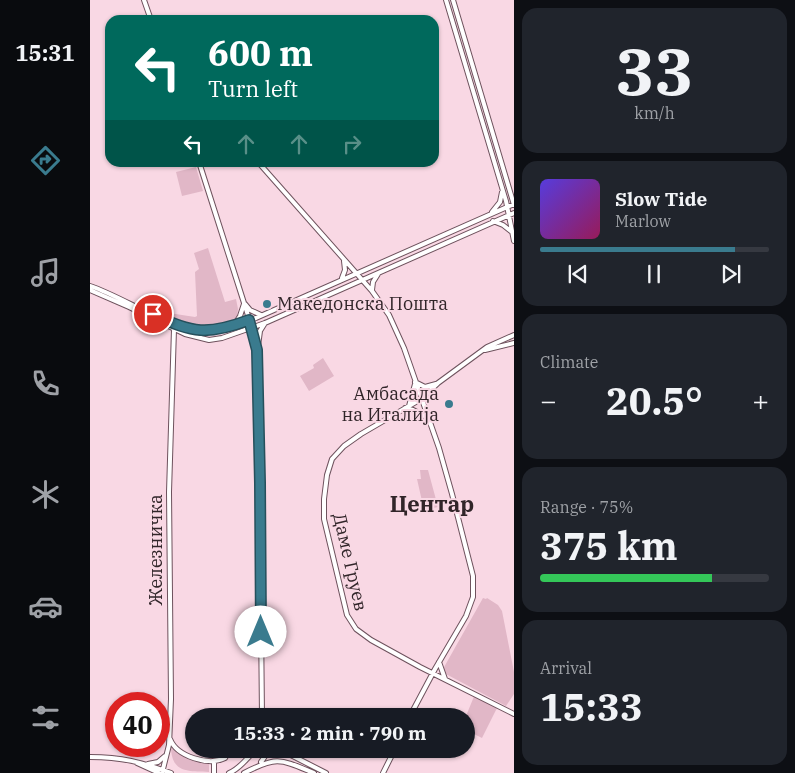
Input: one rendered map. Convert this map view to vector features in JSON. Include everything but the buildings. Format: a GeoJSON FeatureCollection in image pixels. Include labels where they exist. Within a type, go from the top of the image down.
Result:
{"type":"FeatureCollection","features":[{"type":"Feature","properties":{"kind":"street"},"geometry":{"type":"LineString","coordinates":[[144,0],[150,15]]}},
{"type":"Feature","properties":{"kind":"street"},"geometry":{"type":"LineString","coordinates":[[446,0],[507,206],[514,241]]}},
{"type":"Feature","properties":{"kind":"street"},"geometry":{"type":"LineString","coordinates":[[90,290],[174,327],[210,331],[234,326],[261,315],[514,204],[453,0]]}},
{"type":"Feature","properties":{"kind":"street"},"geometry":{"type":"LineString","coordinates":[[202,167],[252,328],[257,350]]}},
{"type":"Feature","properties":{"kind":"street"},"geometry":{"type":"LineString","coordinates":[[262,167],[372,291],[394,326],[428,418],[452,494],[473,576],[473,594],[469,608],[414,708]]}},
{"type":"Feature","properties":{"kind":"street"},"geometry":{"type":"LineString","coordinates":[[509,186],[514,192]]}},
{"type":"Feature","properties":{"kind":"street"},"geometry":{"type":"LineString","coordinates":[[490,213],[500,202],[502,190]]}},
{"type":"Feature","properties":{"kind":"street"},"geometry":{"type":"LineString","coordinates":[[90,286],[115,295],[153,314],[192,337],[210,340],[222,338],[252,328],[514,213]]}},
{"type":"Feature","properties":{"kind":"street"},"geometry":{"type":"LineString","coordinates":[[493,221],[503,225],[512,232]]}},
{"type":"Feature","properties":{"kind":"street"},"geometry":{"type":"LineString","coordinates":[[341,279],[346,270],[344,259]]}},
{"type":"Feature","properties":{"kind":"street"},"geometry":{"type":"LineString","coordinates":[[372,291],[373,282],[379,272]]}},
{"type":"Feature","properties":{"kind":"street"},"geometry":{"type":"LineString","coordinates":[[153,314],[159,311],[162,301]]}},
{"type":"Feature","properties":{"kind":"street"},"geometry":{"type":"LineString","coordinates":[[244,304],[250,310],[261,315]]}},
{"type":"Feature","properties":{"kind":"street"},"geometry":{"type":"LineString","coordinates":[[234,326],[244,304]]}},
{"type":"Feature","properties":{"kind":"street"},"geometry":{"type":"LineString","coordinates":[[262,708],[257,350],[260,331],[265,322]]}},
{"type":"Feature","properties":{"kind":"street","name":"Железничка"},"geometry":{"type":"LineString","coordinates":[[170,737],[168,501],[174,327]]}},
{"type":"Feature","properties":{"kind":"street"},"geometry":{"type":"LineString","coordinates":[[480,352],[494,343],[514,335]]}},
{"type":"Feature","properties":{"kind":"street"},"geometry":{"type":"LineString","coordinates":[[480,352],[514,343]]}},
{"type":"Feature","properties":{"kind":"street","name":"Даме Груев"},"geometry":{"type":"LineString","coordinates":[[480,352],[438,383],[421,399],[344,446],[332,460],[327,475],[324,519],[347,615],[350,622],[363,636],[423,669],[514,714]]}},
{"type":"Feature","properties":{"kind":"street"},"geometry":{"type":"LineString","coordinates":[[415,381],[425,387],[438,383]]}},
{"type":"Feature","properties":{"kind":"street"},"geometry":{"type":"LineString","coordinates":[[415,381],[414,391],[407,407],[428,418]]}},
{"type":"Feature","properties":{"kind":"street"},"geometry":{"type":"LineString","coordinates":[[439,662],[443,676],[447,680]]}},
{"type":"Feature","properties":{"kind":"street"},"geometry":{"type":"LineString","coordinates":[[423,669],[428,680]]}},
{"type":"Feature","properties":{"kind":"street"},"geometry":{"type":"LineString","coordinates":[[170,737],[173,746],[191,756],[214,761],[225,758]]}},
{"type":"Feature","properties":{"kind":"street"},"geometry":{"type":"LineString","coordinates":[[90,757],[130,760],[161,772],[171,773]]}},
{"type":"Feature","properties":{"kind":"street"},"geometry":{"type":"LineString","coordinates":[[146,766],[160,761],[164,757]]}},
{"type":"Feature","properties":{"kind":"street","name":"Железничка"},"geometry":{"type":"LineString","coordinates":[[161,772],[166,757]]}},
{"type":"Feature","properties":{"kind":"street"},"geometry":{"type":"LineString","coordinates":[[229,773],[241,766],[248,758]]}},
{"type":"Feature","properties":{"kind":"street"},"geometry":{"type":"LineString","coordinates":[[257,766],[265,758]]}},
{"type":"Feature","properties":{"kind":"street"},"geometry":{"type":"LineString","coordinates":[[296,758],[326,773]]}},
{"type":"Feature","properties":{"kind":"street"},"geometry":{"type":"LineString","coordinates":[[383,773],[390,758]]}},
{"type":"Feature","properties":{"kind":"street"},"geometry":{"type":"LineString","coordinates":[[244,773],[272,760],[283,761],[314,773]]}},
{"type":"Feature","properties":{"kind":"street"},"geometry":{"type":"LineString","coordinates":[[214,761],[214,773]]}},
{"type":"Feature","properties":{"kind":"street"},"geometry":{"type":"LineString","coordinates":[[146,766],[150,773]]}},
{"type":"Feature","properties":{"kind":"shaded area"},"geometry":{"type":"Polygon","coordinates":[[[196,167],[203,191],[182,196],[176,172],[196,167]]]}},
{"type":"Feature","properties":{"kind":"shaded area"},"geometry":{"type":"Polygon","coordinates":[[[208,248],[225,302],[236,299],[237,317],[231,321],[212,326],[183,323],[169,313],[197,316],[195,272],[199,269],[194,253],[208,248]]]}},
{"type":"Feature","properties":{"kind":"shaded area"},"geometry":{"type":"Polygon","coordinates":[[[323,358],[334,376],[309,391],[300,376],[314,368],[313,365],[323,358]]]}},
{"type":"Feature","properties":{"kind":"shaded area"},"geometry":{"type":"Polygon","coordinates":[[[420,470],[428,470],[438,507],[424,510],[417,479],[421,479],[420,470]]]}},
{"type":"Feature","properties":{"kind":"shaded area"},"geometry":{"type":"Polygon","coordinates":[[[483,598],[487,598],[498,605],[502,611],[514,672],[514,694],[506,706],[444,673],[443,669],[483,598]]]}},
{"type":"Feature","properties":{"kind":"shaded area"},"geometry":{"type":"Polygon","coordinates":[[[475,694],[498,706],[482,738],[475,734],[475,708],[469,708],[475,694]]]}},
{"type":"Feature","properties":{"kind":"shaded area"},"geometry":{"type":"Polygon","coordinates":[[[171,748],[185,756],[185,758],[209,764],[209,772],[182,769],[174,762],[171,748]]]}},
{"type":"Feature","properties":{"kind":"place","name":"Македонска Пошта"},"geometry":{"type":"Point","coordinates":[267,304]}},
{"type":"Feature","properties":{"kind":"place","name":"Амбасада на Италија"},"geometry":{"type":"Point","coordinates":[449,404]}},
{"type":"Feature","properties":{"kind":"district","name":"Центар"},"geometry":{"type":"Point","coordinates":[432,504]}},
{"type":"Feature","properties":{"kind":"route"},"geometry":{"type":"LineString","coordinates":[[153,314],[173,324],[196,330],[210,331],[234,326],[249,320],[252,328],[257,350],[261,632]]}}]}
